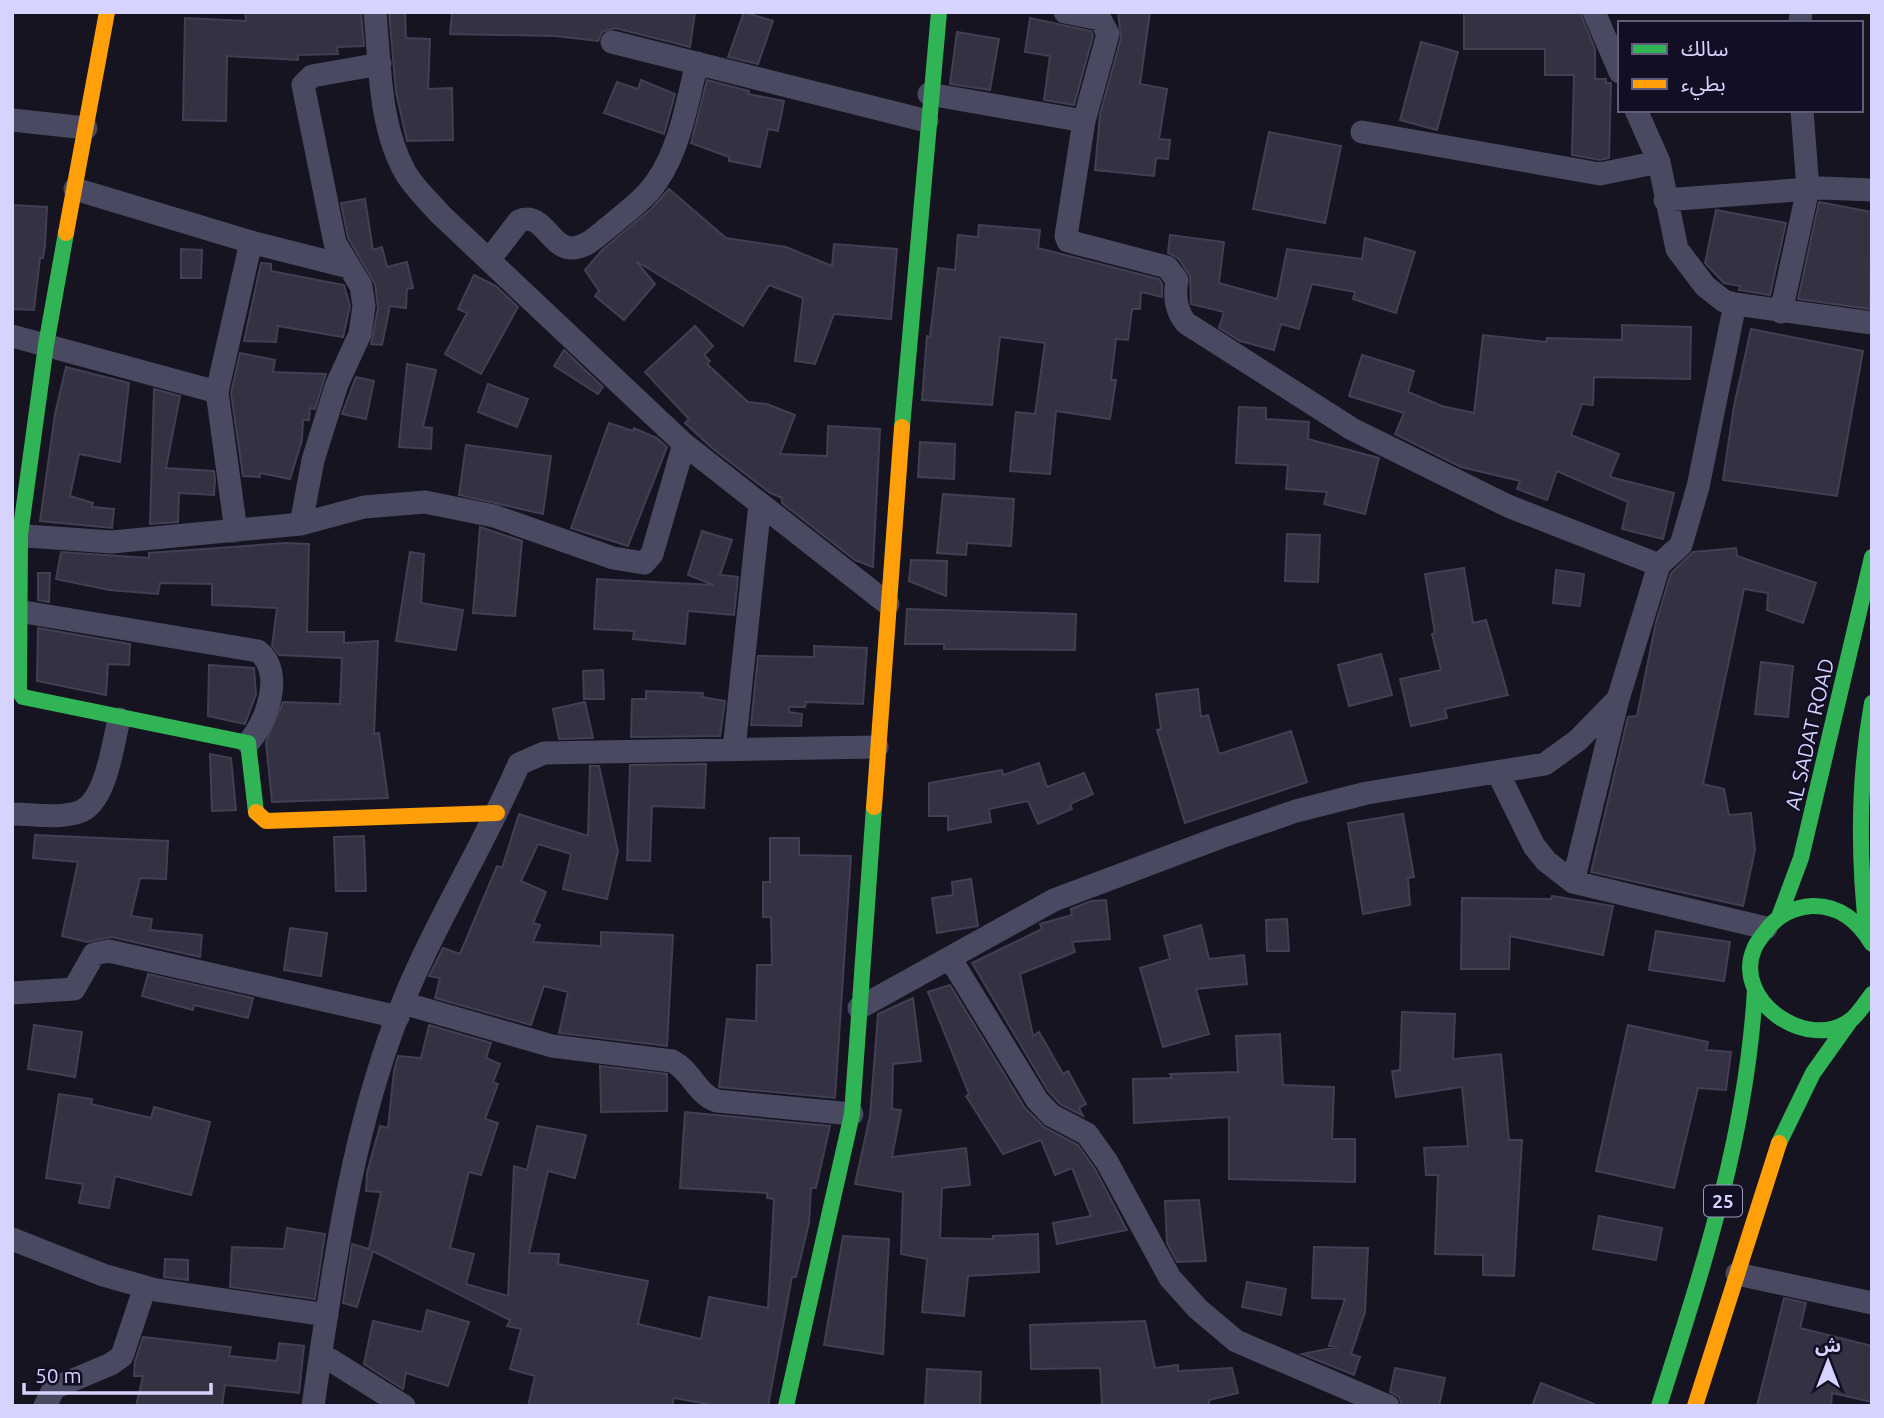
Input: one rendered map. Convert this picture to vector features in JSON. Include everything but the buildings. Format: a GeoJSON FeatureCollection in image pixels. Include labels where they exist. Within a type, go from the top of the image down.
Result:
{"type":"FeatureCollection","features":[{"type":"Feature","properties":{"kind":"street"},"geometry":{"type":"LineString","coordinates":[[107,12],[46,345],[16,535],[17,683],[23,697],[119,719],[248,743]]}},
{"type":"Feature","properties":{"kind":"street"},"geometry":{"type":"LineString","coordinates":[[375,12],[392,144],[406,174],[440,214],[684,444],[888,604]]}},
{"type":"Feature","properties":{"kind":"street"},"geometry":{"type":"LineString","coordinates":[[786,1406],[852,1114],[888,604],[929,94],[939,12]]}},
{"type":"Feature","properties":{"kind":"street"},"geometry":{"type":"LineString","coordinates":[[1065,12],[1100,19],[1108,34],[1084,121],[1066,236],[1068,241],[1167,267],[1177,280],[1175,293],[1179,314],[1186,323],[1352,429],[1508,506],[1659,565]]}},
{"type":"Feature","properties":{"kind":"street"},"geometry":{"type":"LineString","coordinates":[[1594,12],[1618,67]]}},
{"type":"Feature","properties":{"kind":"street"},"geometry":{"type":"LineString","coordinates":[[612,42],[927,121]]}},
{"type":"Feature","properties":{"kind":"street"},"geometry":{"type":"LineString","coordinates":[[489,260],[519,221],[526,218],[535,220],[565,247],[574,248],[589,243],[644,197],[659,179],[677,139],[697,63]]}},
{"type":"Feature","properties":{"kind":"street"},"geometry":{"type":"LineString","coordinates":[[301,524],[321,436],[338,384],[360,334],[363,306],[361,286],[335,243],[303,85],[312,76],[380,64]]}},
{"type":"Feature","properties":{"kind":"street"},"geometry":{"type":"LineString","coordinates":[[929,94],[1084,121]]}},
{"type":"Feature","properties":{"kind":"street"},"geometry":{"type":"LineString","coordinates":[[1637,112],[1659,162],[1677,249],[1686,263],[1715,294],[1724,302],[1872,323]]}},
{"type":"Feature","properties":{"kind":"street"},"geometry":{"type":"LineString","coordinates":[[1781,312],[1808,189],[1802,112]]}},
{"type":"Feature","properties":{"kind":"street"},"geometry":{"type":"LineString","coordinates":[[12,120],[86,128]]}},
{"type":"Feature","properties":{"kind":"street"},"geometry":{"type":"LineString","coordinates":[[1362,131],[1600,174],[1659,162]]}},
{"type":"Feature","properties":{"kind":"street"},"geometry":{"type":"LineString","coordinates":[[75,189],[251,242],[349,267]]}},
{"type":"Feature","properties":{"kind":"street"},"geometry":{"type":"LineString","coordinates":[[1665,200],[1808,189],[1872,190]]}},
{"type":"Feature","properties":{"kind":"street"},"geometry":{"type":"LineString","coordinates":[[236,531],[217,392],[251,242]]}},
{"type":"Feature","properties":{"kind":"street"},"geometry":{"type":"LineString","coordinates":[[1573,882],[1618,699],[1659,565],[1681,545],[1698,487],[1735,304]]}},
{"type":"Feature","properties":{"kind":"street"},"geometry":{"type":"LineString","coordinates":[[12,337],[217,392]]}},
{"type":"Feature","properties":{"kind":"street"},"geometry":{"type":"LineString","coordinates":[[16,535],[112,542],[301,524],[363,507],[425,502],[494,516],[613,558],[644,563],[652,554],[684,444]]}},
{"type":"Feature","properties":{"kind":"street"},"geometry":{"type":"LineString","coordinates":[[734,749],[760,504]]}},
{"type":"Feature","properties":{"kind":"street","name":"AL SADAT ROAD"},"geometry":{"type":"LineString","coordinates":[[1755,989],[1752,957],[1772,922],[1801,858],[1872,557]]}},
{"type":"Feature","properties":{"kind":"street"},"geometry":{"type":"LineString","coordinates":[[16,610],[258,651],[266,657],[271,671],[267,716],[248,743],[254,808],[259,817],[266,821],[497,813]]}},
{"type":"Feature","properties":{"kind":"street"},"geometry":{"type":"LineString","coordinates":[[859,1008],[1054,900],[1283,816],[1367,793],[1545,764],[1578,740],[1618,699]]}},
{"type":"Feature","properties":{"kind":"street"},"geometry":{"type":"LineString","coordinates":[[1869,939],[1859,849],[1859,806],[1872,703]]}},
{"type":"Feature","properties":{"kind":"street"},"geometry":{"type":"LineString","coordinates":[[12,814],[60,815],[81,812],[96,798],[119,719]]}},
{"type":"Feature","properties":{"kind":"street"},"geometry":{"type":"LineString","coordinates":[[313,1406],[341,1223],[372,1099],[400,1010],[519,764],[544,753],[877,747]]}},
{"type":"Feature","properties":{"kind":"street"},"geometry":{"type":"LineString","coordinates":[[1498,773],[1534,846],[1546,862],[1573,882],[1772,922],[1810,906],[1827,907],[1849,917],[1869,939]]}},
{"type":"Feature","properties":{"kind":"street"},"geometry":{"type":"LineString","coordinates":[[12,993],[74,989],[94,954],[109,951],[400,1010],[552,1046],[672,1061],[683,1067],[706,1097],[718,1101],[852,1114]]}},
{"type":"Feature","properties":{"kind":"street"},"geometry":{"type":"LineString","coordinates":[[950,958],[1037,1100],[1051,1115],[1087,1134],[1107,1162],[1170,1278],[1198,1309],[1236,1341],[1388,1406]]}},
{"type":"Feature","properties":{"kind":"street"},"geometry":{"type":"LineString","coordinates":[[1755,989],[1762,1004],[1787,1025],[1819,1031],[1850,1021],[1872,994]]}},
{"type":"Feature","properties":{"kind":"street","name":"25"},"geometry":{"type":"LineString","coordinates":[[1659,1406],[1736,1151],[1749,1087],[1755,989]]}},
{"type":"Feature","properties":{"kind":"street","name":"25"},"geometry":{"type":"LineString","coordinates":[[1695,1406],[1784,1129],[1813,1073],[1850,1021]]}},
{"type":"Feature","properties":{"kind":"street"},"geometry":{"type":"LineString","coordinates":[[12,1239],[103,1275],[145,1287],[327,1315]]}},
{"type":"Feature","properties":{"kind":"street"},"geometry":{"type":"LineString","coordinates":[[1737,1274],[1872,1303]]}},
{"type":"Feature","properties":{"kind":"street"},"geometry":{"type":"LineString","coordinates":[[45,1406],[54,1388],[111,1364],[122,1356],[145,1287]]}},
{"type":"Feature","properties":{"kind":"street"},"geometry":{"type":"LineString","coordinates":[[321,1354],[404,1406]]}},
{"type":"Feature","properties":{"kind":"traffic: fast"},"geometry":{"type":"LineString","coordinates":[[902,427],[939,12]]}},
{"type":"Feature","properties":{"kind":"traffic: fast"},"geometry":{"type":"LineString","coordinates":[[66,233],[46,345],[20,535],[19,691],[23,697],[248,743],[256,812]]}},
{"type":"Feature","properties":{"kind":"traffic: fast"},"geometry":{"type":"LineString","coordinates":[[1779,917],[1801,858],[1872,557]]}},
{"type":"Feature","properties":{"kind":"traffic: fast"},"geometry":{"type":"LineString","coordinates":[[1867,934],[1861,818],[1864,761],[1872,703]]}},
{"type":"Feature","properties":{"kind":"traffic: fast"},"geometry":{"type":"LineString","coordinates":[[786,1406],[852,1114],[874,807]]}},
{"type":"Feature","properties":{"kind":"traffic: fast"},"geometry":{"type":"LineString","coordinates":[[1872,944],[1847,916],[1822,906],[1805,907],[1786,913],[1770,926],[1755,947],[1750,968],[1754,987],[1764,1003],[1779,1017],[1796,1026],[1815,1030],[1835,1028],[1852,1019],[1872,994]]}},
{"type":"Feature","properties":{"kind":"traffic: fast"},"geometry":{"type":"LineString","coordinates":[[1659,1406],[1707,1252],[1733,1148],[1743,1096],[1755,989]]}},
{"type":"Feature","properties":{"kind":"traffic: fast"},"geometry":{"type":"LineString","coordinates":[[1779,1143],[1813,1073],[1850,1021]]}},
{"type":"Feature","properties":{"kind":"traffic: slow"},"geometry":{"type":"LineString","coordinates":[[66,233],[107,12]]}},
{"type":"Feature","properties":{"kind":"traffic: slow"},"geometry":{"type":"LineString","coordinates":[[874,807],[902,427]]}},
{"type":"Feature","properties":{"kind":"traffic: slow"},"geometry":{"type":"LineString","coordinates":[[256,812],[266,821],[497,813]]}},
{"type":"Feature","properties":{"kind":"traffic: slow"},"geometry":{"type":"LineString","coordinates":[[1695,1406],[1779,1143]]}}]}
